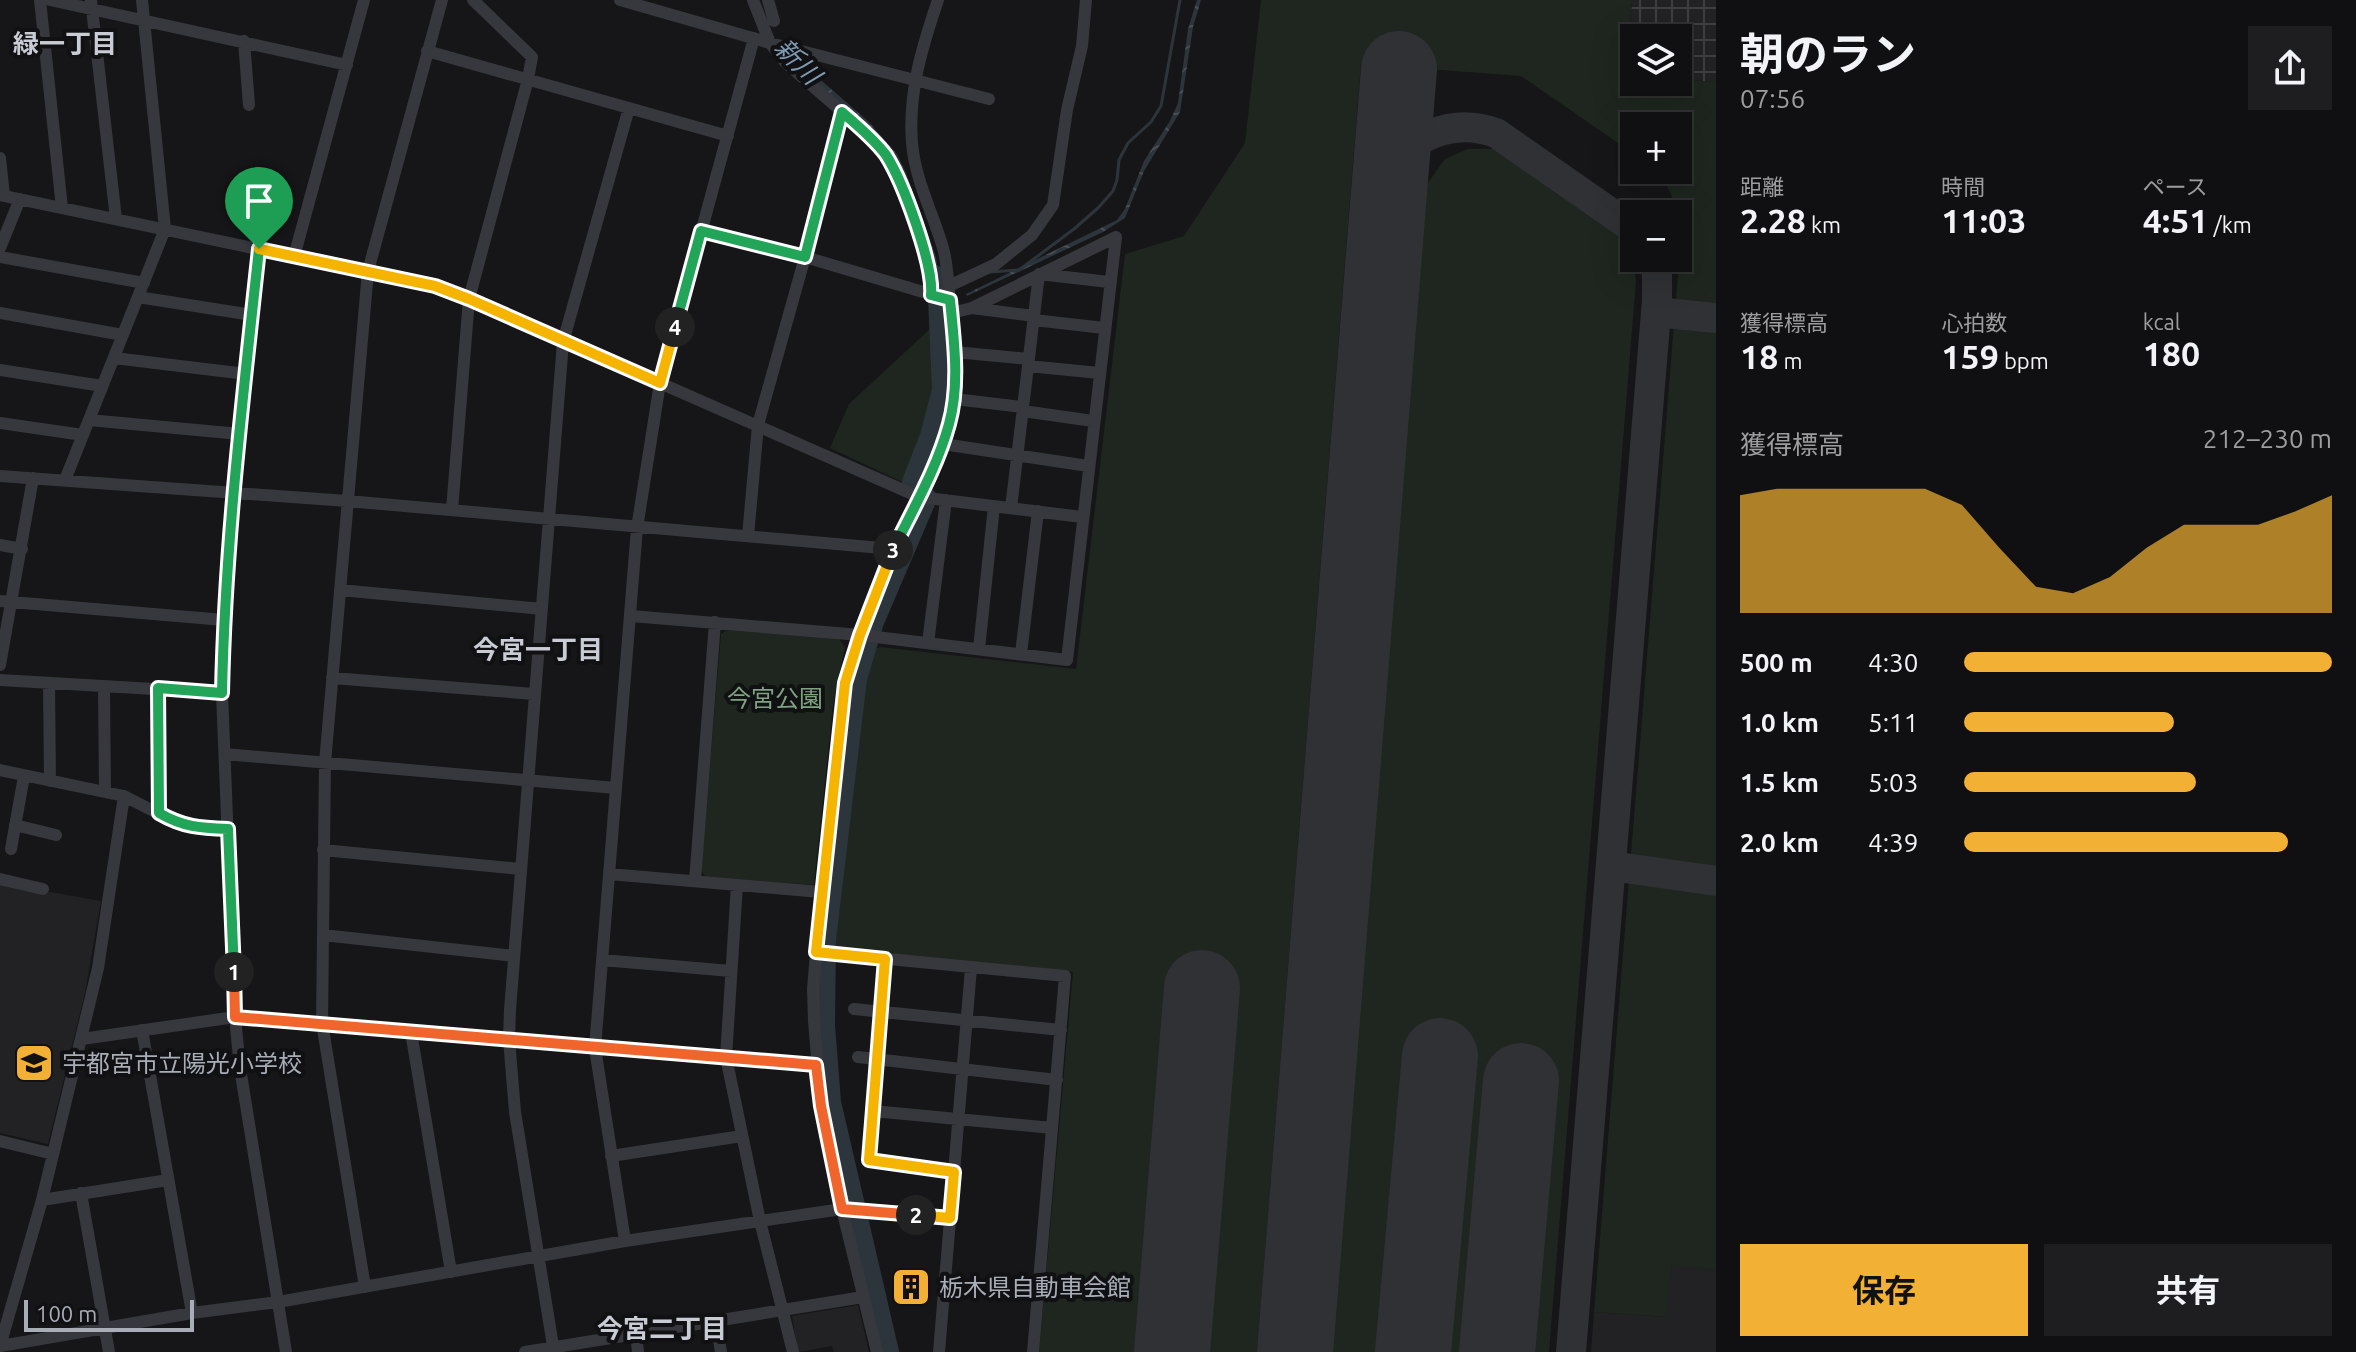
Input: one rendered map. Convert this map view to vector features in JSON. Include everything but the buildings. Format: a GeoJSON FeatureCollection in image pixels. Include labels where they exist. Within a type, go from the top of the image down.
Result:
{"type":"FeatureCollection","features":[{"type":"Feature","properties":{"kind":"street"},"geometry":{"type":"LineString","coordinates":[[40,0],[62,208]]}},
{"type":"Feature","properties":{"kind":"street"},"geometry":{"type":"LineString","coordinates":[[50,0],[92,5],[144,21],[347,65]]}},
{"type":"Feature","properties":{"kind":"street"},"geometry":{"type":"LineString","coordinates":[[65,480],[165,229],[142,0]]}},
{"type":"Feature","properties":{"kind":"street"},"geometry":{"type":"LineString","coordinates":[[294,257],[364,0]]}},
{"type":"Feature","properties":{"kind":"street"},"geometry":{"type":"LineString","coordinates":[[365,1287],[322,1023],[325,763],[368,271],[442,0]]}},
{"type":"Feature","properties":{"kind":"street"},"geometry":{"type":"LineString","coordinates":[[452,510],[469,299],[532,57],[473,0]]}},
{"type":"Feature","properties":{"kind":"street"},"geometry":{"type":"LineString","coordinates":[[620,0],[770,43],[989,99]]}},
{"type":"Feature","properties":{"kind":"street"},"geometry":{"type":"LineString","coordinates":[[753,0],[770,43],[785,62],[885,154],[900,184],[927,258],[931,295]]}},
{"type":"Feature","properties":{"kind":"street"},"geometry":{"type":"LineString","coordinates":[[768,0],[774,21]]}},
{"type":"Feature","properties":{"kind":"street"},"geometry":{"type":"LineString","coordinates":[[877,1352],[821,1106],[813,989],[843,696],[860,635],[893,549],[943,444],[954,399],[955,352],[949,286],[942,246],[929,213],[912,146],[914,80],[938,0]]}},
{"type":"Feature","properties":{"kind":"street"},"geometry":{"type":"LineString","coordinates":[[949,286],[996,264],[1032,235],[1053,205],[1067,110],[1082,46],[1086,0]]}},
{"type":"Feature","properties":{"kind":"street"},"geometry":{"type":"LineString","coordinates":[[92,5],[116,219]]}},
{"type":"Feature","properties":{"kind":"street"},"geometry":{"type":"LineString","coordinates":[[625,1241],[595,1048],[637,528],[660,383],[754,38]]}},
{"type":"Feature","properties":{"kind":"street"},"geometry":{"type":"LineString","coordinates":[[244,41],[249,105]]}},
{"type":"Feature","properties":{"kind":"street"},"geometry":{"type":"LineString","coordinates":[[427,51],[728,136]]}},
{"type":"Feature","properties":{"kind":"street"},"geometry":{"type":"LineString","coordinates":[[554,1350],[515,1112],[509,1039],[514,956],[563,342],[629,108]]}},
{"type":"Feature","properties":{"kind":"street"},"geometry":{"type":"LineString","coordinates":[[748,536],[758,425],[842,112]]}},
{"type":"Feature","properties":{"kind":"street"},"geometry":{"type":"LineString","coordinates":[[0,158],[2,195],[435,286],[919,497],[1082,517]]}},
{"type":"Feature","properties":{"kind":"street"},"geometry":{"type":"LineString","coordinates":[[0,248],[20,199]]}},
{"type":"Feature","properties":{"kind":"street"},"geometry":{"type":"LineString","coordinates":[[701,231],[805,257],[931,295],[951,306],[1104,328]]}},
{"type":"Feature","properties":{"kind":"street"},"geometry":{"type":"LineString","coordinates":[[631,616],[860,635],[1067,660],[1116,237],[972,308]]}},
{"type":"Feature","properties":{"kind":"street"},"geometry":{"type":"LineString","coordinates":[[259,249],[233,492],[222,693],[235,1017],[240,1068],[286,1352]]}},
{"type":"Feature","properties":{"kind":"street"},"geometry":{"type":"LineString","coordinates":[[0,257],[144,283]]}},
{"type":"Feature","properties":{"kind":"street"},"geometry":{"type":"LineString","coordinates":[[1039,274],[1109,282]]}},
{"type":"Feature","properties":{"kind":"street"},"geometry":{"type":"LineString","coordinates":[[1011,508],[1039,274]]}},
{"type":"Feature","properties":{"kind":"street"},"geometry":{"type":"LineString","coordinates":[[138,297],[252,315]]}},
{"type":"Feature","properties":{"kind":"street"},"geometry":{"type":"LineString","coordinates":[[0,313],[123,335]]}},
{"type":"Feature","properties":{"kind":"street"},"geometry":{"type":"LineString","coordinates":[[955,352],[1099,373]]}},
{"type":"Feature","properties":{"kind":"street"},"geometry":{"type":"LineString","coordinates":[[114,358],[246,374]]}},
{"type":"Feature","properties":{"kind":"street"},"geometry":{"type":"LineString","coordinates":[[0,370],[102,386]]}},
{"type":"Feature","properties":{"kind":"street"},"geometry":{"type":"LineString","coordinates":[[954,399],[1093,421]]}},
{"type":"Feature","properties":{"kind":"street"},"geometry":{"type":"LineString","coordinates":[[89,420],[240,434]]}},
{"type":"Feature","properties":{"kind":"street"},"geometry":{"type":"LineString","coordinates":[[0,423],[83,435]]}},
{"type":"Feature","properties":{"kind":"street"},"geometry":{"type":"LineString","coordinates":[[943,444],[1088,466]]}},
{"type":"Feature","properties":{"kind":"street"},"geometry":{"type":"LineString","coordinates":[[0,476],[347,501],[893,549]]}},
{"type":"Feature","properties":{"kind":"street"},"geometry":{"type":"LineString","coordinates":[[0,660],[6,602],[22,549],[33,478]]}},
{"type":"Feature","properties":{"kind":"street"},"geometry":{"type":"LineString","coordinates":[[928,643],[946,500]]}},
{"type":"Feature","properties":{"kind":"street"},"geometry":{"type":"LineString","coordinates":[[979,649],[994,506]]}},
{"type":"Feature","properties":{"kind":"street"},"geometry":{"type":"LineString","coordinates":[[1021,654],[1038,511]]}},
{"type":"Feature","properties":{"kind":"street"},"geometry":{"type":"LineString","coordinates":[[0,545],[22,549]]}},
{"type":"Feature","properties":{"kind":"street"},"geometry":{"type":"LineString","coordinates":[[340,590],[542,609]]}},
{"type":"Feature","properties":{"kind":"street"},"geometry":{"type":"LineString","coordinates":[[6,602],[224,620]]}},
{"type":"Feature","properties":{"kind":"street"},"geometry":{"type":"LineString","coordinates":[[695,881],[715,622]]}},
{"type":"Feature","properties":{"kind":"street"},"geometry":{"type":"LineString","coordinates":[[332,678],[534,694]]}},
{"type":"Feature","properties":{"kind":"street"},"geometry":{"type":"LineString","coordinates":[[0,680],[222,693]]}},
{"type":"Feature","properties":{"kind":"street"},"geometry":{"type":"LineString","coordinates":[[49,683],[50,781]]}},
{"type":"Feature","properties":{"kind":"street"},"geometry":{"type":"LineString","coordinates":[[104,686],[105,792]]}},
{"type":"Feature","properties":{"kind":"street"},"geometry":{"type":"LineString","coordinates":[[158,688],[159,813]]}},
{"type":"Feature","properties":{"kind":"street"},"geometry":{"type":"LineString","coordinates":[[225,754],[616,788]]}},
{"type":"Feature","properties":{"kind":"street"},"geometry":{"type":"LineString","coordinates":[[0,770],[124,796],[191,827],[228,829]]}},
{"type":"Feature","properties":{"kind":"street"},"geometry":{"type":"LineString","coordinates":[[11,849],[24,776]]}},
{"type":"Feature","properties":{"kind":"street"},"geometry":{"type":"LineString","coordinates":[[124,796],[98,968],[82,1039],[42,1200],[0,1346],[192,1313],[278,1302],[625,1241],[842,1209],[950,1218]]}},
{"type":"Feature","properties":{"kind":"street"},"geometry":{"type":"LineString","coordinates":[[15,825],[56,835]]}},
{"type":"Feature","properties":{"kind":"street"},"geometry":{"type":"LineString","coordinates":[[323,850],[520,869]]}},
{"type":"Feature","properties":{"kind":"street"},"geometry":{"type":"LineString","coordinates":[[609,874],[821,892]]}},
{"type":"Feature","properties":{"kind":"street"},"geometry":{"type":"LineString","coordinates":[[0,879],[43,889]]}},
{"type":"Feature","properties":{"kind":"street"},"geometry":{"type":"LineString","coordinates":[[737,885],[726,1057],[760,1221],[793,1352]]}},
{"type":"Feature","properties":{"kind":"street"},"geometry":{"type":"LineString","coordinates":[[323,935],[514,956]]}},
{"type":"Feature","properties":{"kind":"street"},"geometry":{"type":"LineString","coordinates":[[816,952],[1065,976],[1033,1352]]}},
{"type":"Feature","properties":{"kind":"street"},"geometry":{"type":"LineString","coordinates":[[885,959],[869,1160],[954,1172]]}},
{"type":"Feature","properties":{"kind":"street"},"geometry":{"type":"LineString","coordinates":[[602,960],[731,971]]}},
{"type":"Feature","properties":{"kind":"street"},"geometry":{"type":"LineString","coordinates":[[939,1352],[971,968]]}},
{"type":"Feature","properties":{"kind":"street"},"geometry":{"type":"LineString","coordinates":[[854,1009],[1061,1030]]}},
{"type":"Feature","properties":{"kind":"street"},"geometry":{"type":"LineString","coordinates":[[82,1039],[235,1017],[816,1065]]}},
{"type":"Feature","properties":{"kind":"street"},"geometry":{"type":"LineString","coordinates":[[142,1030],[192,1313]]}},
{"type":"Feature","properties":{"kind":"street"},"geometry":{"type":"LineString","coordinates":[[411,1032],[451,1272]]}},
{"type":"Feature","properties":{"kind":"street"},"geometry":{"type":"LineString","coordinates":[[858,1057],[1057,1080]]}},
{"type":"Feature","properties":{"kind":"street"},"geometry":{"type":"LineString","coordinates":[[873,1111],[1052,1128]]}},
{"type":"Feature","properties":{"kind":"street"},"geometry":{"type":"LineString","coordinates":[[611,1156],[742,1136]]}},
{"type":"Feature","properties":{"kind":"street"},"geometry":{"type":"LineString","coordinates":[[0,1141],[53,1154]]}},
{"type":"Feature","properties":{"kind":"street"},"geometry":{"type":"LineString","coordinates":[[42,1200],[168,1180]]}},
{"type":"Feature","properties":{"kind":"street"},"geometry":{"type":"LineString","coordinates":[[81,1193],[109,1352]]}},
{"type":"Feature","properties":{"kind":"street"},"geometry":{"type":"LineString","coordinates":[[525,1352],[554,1350],[863,1297]]}},
{"type":"Feature","properties":{"kind":"street"},"geometry":{"type":"LineString","coordinates":[[716,1321],[721,1352]]}},
{"type":"Feature","properties":{"kind":"street"},"geometry":{"type":"LineString","coordinates":[[636,1334],[638,1352]]}},
{"type":"Feature","properties":{"kind":"shaded area"},"geometry":{"type":"Polygon","coordinates":[[[1632,0],[1716,0],[1716,82],[1692,80],[1692,24],[1630,24],[1632,0]]]}},
{"type":"Feature","properties":{"kind":"shaded area","name":"宇都宮市立陽光小学校"},"geometry":{"type":"Polygon","coordinates":[[[0,883],[101,901],[85,993],[48,1144],[0,1133],[0,883]]]}},
{"type":"Feature","properties":{"kind":"shaded area"},"geometry":{"type":"Polygon","coordinates":[[[1672,1264],[1716,1270],[1716,1352],[1591,1352],[1594,1312],[1665,1317],[1672,1264]]]}},
{"type":"Feature","properties":{"kind":"shaded area"},"geometry":{"type":"Polygon","coordinates":[[[858,1305],[869,1352],[834,1352],[832,1346],[798,1352],[792,1316],[858,1305]]]}},
{"type":"Feature","properties":{"kind":"green space"},"geometry":{"type":"Polygon","coordinates":[[[1261,0],[1632,0],[1630,24],[1620,24],[1620,96],[1692,96],[1692,80],[1716,82],[1716,1270],[1672,1265],[1666,1317],[1594,1312],[1678,272],[1692,272],[1692,200],[1674,200],[1665,184],[1692,184],[1692,112],[1620,112],[1620,144],[1521,76],[1361,64],[1257,1352],[1039,1352],[1073,972],[838,951],[831,945],[867,658],[873,649],[880,647],[1076,669],[1125,254],[1184,236],[1245,143],[1261,0]]]}},
{"type":"Feature","properties":{"kind":"green space"},"geometry":{"type":"Polygon","coordinates":[[[1468,149],[1493,149],[1507,156],[1614,231],[1620,238],[1620,272],[1635,272],[1636,281],[1549,1352],[1332,1352],[1427,184],[1445,159],[1468,149]]]}},
{"type":"Feature","properties":{"kind":"green space"},"geometry":{"type":"Polygon","coordinates":[[[944,316],[946,397],[937,435],[913,487],[830,448],[849,404],[944,316]]]}},
{"type":"Feature","properties":{"kind":"green space","name":"今宮公園"},"geometry":{"type":"Polygon","coordinates":[[[730,628],[838,638],[845,647],[833,706],[814,885],[706,877],[701,871],[721,634],[730,628]]]}},
{"type":"Feature","properties":{"kind":"water"},"geometry":{"type":"Polygon","coordinates":[[[1197,0],[1201,0],[1193,27],[1180,112],[1144,171],[1125,218],[1103,232],[967,296],[1117,220],[1125,209],[1144,161],[1178,103],[1188,29],[1197,0]]]}},
{"type":"Feature","properties":{"kind":"water"},"geometry":{"type":"Polygon","coordinates":[[[793,56],[868,121],[897,154],[936,257],[939,278],[934,279],[900,175],[790,60],[793,56]]]}},
{"type":"Feature","properties":{"kind":"water"},"geometry":{"type":"Polygon","coordinates":[[[939,313],[943,313],[945,334],[945,388],[939,423],[926,461],[920,459],[933,422],[939,387],[939,313]]]}},
{"type":"Feature","properties":{"kind":"waterway"},"geometry":{"type":"LineString","coordinates":[[990,272],[1019,270],[1074,229],[1113,191],[1119,160],[1128,143],[1151,122],[1161,106],[1180,0]]}},
{"type":"Feature","properties":{"kind":"waterway","name":"新川"},"geometry":{"type":"LineString","coordinates":[[889,1352],[831,1102],[825,1025],[826,940],[857,679],[874,622],[927,498],[912,482],[930,436],[942,390],[937,276]]}},
{"type":"Feature","properties":{"kind":"taxiway"},"geometry":{"type":"LineString","coordinates":[[1392,156],[1429,135],[1454,128],[1467,127],[1496,133],[1620,219]]}},
{"type":"Feature","properties":{"kind":"taxiway"},"geometry":{"type":"LineString","coordinates":[[1571,1352],[1657,300],[1656,272]]}},
{"type":"Feature","properties":{"kind":"taxiway"},"geometry":{"type":"LineString","coordinates":[[1656,312],[1716,318]]}},
{"type":"Feature","properties":{"kind":"taxiway"},"geometry":{"type":"LineString","coordinates":[[1611,866],[1716,881]]}},
{"type":"Feature","properties":{"kind":"runway"},"geometry":{"type":"LineString","coordinates":[[1295,1352],[1399,69]]}},
{"type":"Feature","properties":{"kind":"runway"},"geometry":{"type":"LineString","coordinates":[[1172,1352],[1202,988]]}},
{"type":"Feature","properties":{"kind":"runway"},"geometry":{"type":"LineString","coordinates":[[1413,1352],[1440,1056]]}},
{"type":"Feature","properties":{"kind":"runway"},"geometry":{"type":"LineString","coordinates":[[1497,1352],[1521,1081]]}},
{"type":"Feature","properties":{"kind":"place","name":"宇都宮市立陽光小学校"},"geometry":{"type":"Point","coordinates":[34,1063]}},
{"type":"Feature","properties":{"kind":"place","name":"栃木県自動車会館"},"geometry":{"type":"Point","coordinates":[911,1287]}},
{"type":"Feature","properties":{"kind":"district","name":"緑一丁目"},"geometry":{"type":"Point","coordinates":[65,43]}},
{"type":"Feature","properties":{"kind":"district","name":"今宮一丁目"},"geometry":{"type":"Point","coordinates":[538,649]}},
{"type":"Feature","properties":{"kind":"district","name":"今宮二丁目"},"geometry":{"type":"Point","coordinates":[662,1328]}},
{"type":"Feature","properties":{"kind":"route"},"geometry":{"type":"LineString","coordinates":[[842,112],[885,154],[900,184],[927,258],[931,295],[950,300],[955,352],[954,399],[950,423],[934,466],[877,588],[845,683],[816,952],[885,959],[869,1160],[954,1172],[950,1218],[842,1209],[816,1065],[235,1017],[228,829],[191,827],[159,813],[158,688],[222,693],[233,492],[259,249],[435,286],[660,383],[701,231],[805,257],[842,112]]}}]}
